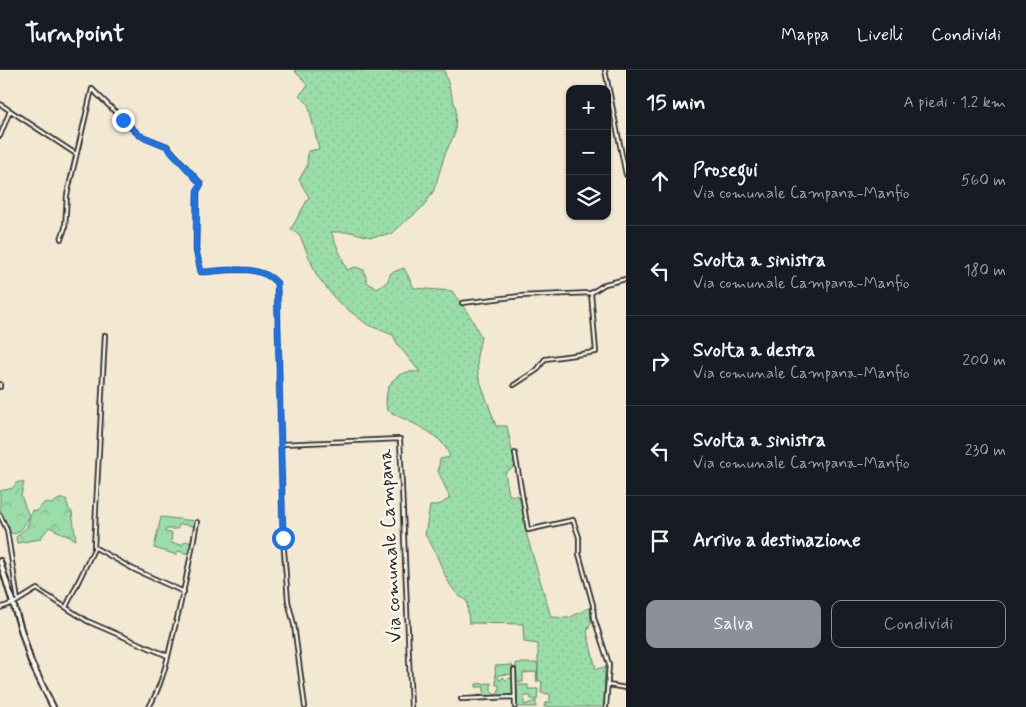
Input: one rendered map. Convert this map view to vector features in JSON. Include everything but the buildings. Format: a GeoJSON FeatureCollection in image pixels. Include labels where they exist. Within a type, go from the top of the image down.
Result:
{"type":"FeatureCollection","features":[{"type":"Feature","properties":{"kind":"street"},"geometry":{"type":"LineString","coordinates":[[605,70],[626,175]]}},
{"type":"Feature","properties":{"kind":"street"},"geometry":{"type":"LineString","coordinates":[[61,239],[65,228],[68,195],[92,89],[139,135],[166,146],[201,184],[197,191],[196,250],[201,272],[256,271],[277,283],[283,538],[288,601],[294,625],[305,707]]}},
{"type":"Feature","properties":{"kind":"street"},"geometry":{"type":"LineString","coordinates":[[0,104],[77,154]]}},
{"type":"Feature","properties":{"kind":"street"},"geometry":{"type":"LineString","coordinates":[[0,136],[10,111]]}},
{"type":"Feature","properties":{"kind":"street"},"geometry":{"type":"LineString","coordinates":[[462,303],[520,296],[591,292],[605,284],[626,279]]}},
{"type":"Feature","properties":{"kind":"street"},"geometry":{"type":"LineString","coordinates":[[514,385],[537,370],[545,359],[596,352],[591,292]]}},
{"type":"Feature","properties":{"kind":"street"},"geometry":{"type":"LineString","coordinates":[[66,607],[94,549],[105,335]]}},
{"type":"Feature","properties":{"kind":"street","name":"Via comunale Campana"},"geometry":{"type":"LineString","coordinates":[[282,444],[400,439],[411,707]]}},
{"type":"Feature","properties":{"kind":"street"},"geometry":{"type":"LineString","coordinates":[[515,453],[528,530],[574,520],[579,537],[579,554],[594,618],[609,664],[606,707]]}},
{"type":"Feature","properties":{"kind":"street"},"geometry":{"type":"LineString","coordinates":[[0,515],[7,530],[16,602],[31,662],[52,707]]}},
{"type":"Feature","properties":{"kind":"street"},"geometry":{"type":"LineString","coordinates":[[149,707],[156,695],[168,656],[184,592],[196,522]]}},
{"type":"Feature","properties":{"kind":"street"},"geometry":{"type":"LineString","coordinates":[[94,549],[184,592]]}},
{"type":"Feature","properties":{"kind":"street"},"geometry":{"type":"LineString","coordinates":[[0,561],[16,602]]}},
{"type":"Feature","properties":{"kind":"street"},"geometry":{"type":"LineString","coordinates":[[0,608],[16,602],[37,589],[87,621],[168,656]]}},
{"type":"Feature","properties":{"kind":"street"},"geometry":{"type":"LineString","coordinates":[[514,670],[515,707]]}},
{"type":"Feature","properties":{"kind":"street"},"geometry":{"type":"LineString","coordinates":[[607,684],[626,688]]}},
{"type":"Feature","properties":{"kind":"street"},"geometry":{"type":"LineString","coordinates":[[461,699],[515,697]]}},
{"type":"Feature","properties":{"kind":"green space"},"geometry":{"type":"Polygon","coordinates":[[[294,70],[444,70],[456,109],[455,133],[445,154],[434,190],[424,206],[391,234],[371,237],[350,232],[331,232],[347,270],[355,267],[364,270],[367,282],[377,289],[387,282],[391,273],[404,268],[414,288],[452,291],[472,319],[481,337],[477,356],[478,375],[496,426],[507,426],[515,466],[505,473],[509,495],[521,496],[527,536],[551,617],[569,618],[590,607],[591,623],[587,632],[596,669],[605,667],[604,707],[544,707],[545,703],[550,702],[550,694],[541,693],[542,682],[538,680],[538,644],[524,642],[523,624],[469,623],[467,601],[459,595],[447,580],[435,552],[425,535],[430,506],[441,504],[450,498],[438,471],[440,459],[450,457],[446,448],[432,434],[387,410],[386,405],[388,388],[394,379],[406,372],[420,372],[398,345],[393,335],[368,325],[338,302],[317,276],[300,236],[291,229],[309,197],[299,180],[307,166],[308,151],[319,149],[308,104],[299,95],[308,86],[294,70]]]}},
{"type":"Feature","properties":{"kind":"green space"},"geometry":{"type":"Polygon","coordinates":[[[16,483],[24,483],[21,495],[29,517],[21,530],[15,534],[9,532],[0,509],[0,491],[13,488],[16,483]]]}},
{"type":"Feature","properties":{"kind":"green space"},"geometry":{"type":"Polygon","coordinates":[[[59,499],[66,499],[69,510],[72,512],[76,540],[49,527],[40,539],[17,543],[16,537],[27,527],[32,510],[37,511],[45,502],[52,504],[59,499]]]}},
{"type":"Feature","properties":{"kind":"green space"},"geometry":{"type":"Polygon","coordinates":[[[161,517],[195,521],[194,526],[180,524],[177,529],[166,529],[165,532],[172,533],[171,543],[182,545],[185,541],[192,543],[189,554],[178,551],[177,555],[154,548],[161,517]]]}},
{"type":"Feature","properties":{"kind":"green space"},"geometry":{"type":"Polygon","coordinates":[[[516,663],[538,663],[537,682],[536,672],[523,673],[523,682],[517,682],[516,663]]]}},
{"type":"Feature","properties":{"kind":"green space"},"geometry":{"type":"Polygon","coordinates":[[[512,665],[513,674],[498,675],[499,680],[503,677],[506,680],[513,677],[513,695],[476,696],[484,694],[484,687],[476,687],[476,684],[491,683],[491,691],[495,695],[499,692],[499,685],[496,685],[495,666],[512,665]]]}},
{"type":"Feature","properties":{"kind":"green space"},"geometry":{"type":"Polygon","coordinates":[[[517,685],[528,685],[528,689],[538,689],[537,700],[531,699],[531,696],[524,696],[524,705],[536,701],[536,707],[517,707],[517,685]]]}},
{"type":"Feature","properties":{"kind":"route"},"geometry":{"type":"LineString","coordinates":[[123,120],[139,135],[166,146],[201,184],[197,191],[196,250],[201,272],[256,271],[268,276],[277,283],[283,538]]}}]}
